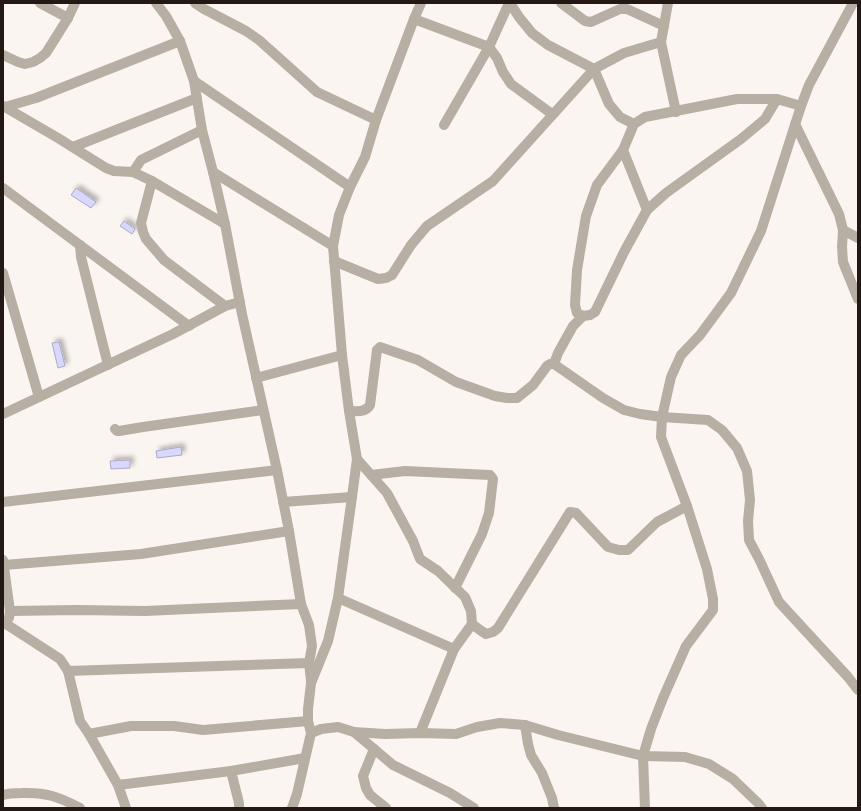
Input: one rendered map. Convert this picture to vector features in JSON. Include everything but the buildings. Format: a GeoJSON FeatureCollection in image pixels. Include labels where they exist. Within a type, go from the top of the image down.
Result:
{"type":"FeatureCollection","features":[{"type":"Feature","properties":{"kind":"street"},"geometry":{"type":"LineString","coordinates":[[40,3],[68,18]]}},
{"type":"Feature","properties":{"kind":"street"},"geometry":{"type":"LineString","coordinates":[[3,55],[25,64],[33,62],[46,53],[68,18],[75,3]]}},
{"type":"Feature","properties":{"kind":"street"},"geometry":{"type":"LineString","coordinates":[[156,3],[166,16],[180,41],[194,81],[202,130],[225,224],[256,378],[290,531],[301,604],[310,625],[312,646],[309,663],[311,683],[308,721],[311,733],[297,794],[292,808]]}},
{"type":"Feature","properties":{"kind":"street"},"geometry":{"type":"LineString","coordinates":[[195,3],[246,30],[317,92],[376,120]]}},
{"type":"Feature","properties":{"kind":"street"},"geometry":{"type":"LineString","coordinates":[[311,683],[328,641],[338,598],[357,459],[342,355],[333,246],[339,215],[350,187],[365,157],[376,120],[421,3]]}},
{"type":"Feature","properties":{"kind":"street"},"geometry":{"type":"LineString","coordinates":[[444,125],[489,47],[509,3]]}},
{"type":"Feature","properties":{"kind":"street"},"geometry":{"type":"LineString","coordinates":[[509,3],[532,33],[548,44],[594,69],[609,104],[620,117],[634,124]]}},
{"type":"Feature","properties":{"kind":"street"},"geometry":{"type":"LineString","coordinates":[[561,3],[588,22],[620,9],[627,9],[664,26]]}},
{"type":"Feature","properties":{"kind":"street"},"geometry":{"type":"LineString","coordinates":[[668,3],[661,42],[676,112]]}},
{"type":"Feature","properties":{"kind":"street"},"geometry":{"type":"LineString","coordinates":[[644,808],[643,756],[651,729],[686,646],[713,610],[713,599],[707,569],[687,506],[661,437],[662,417],[672,377],[681,355],[700,335],[731,293],[761,231],[809,85],[853,3]]}},
{"type":"Feature","properties":{"kind":"street"},"geometry":{"type":"LineString","coordinates":[[414,19],[489,47],[497,58],[503,72],[511,84],[552,114]]}},
{"type":"Feature","properties":{"kind":"street"},"geometry":{"type":"LineString","coordinates":[[4,107],[36,98],[180,41]]}},
{"type":"Feature","properties":{"kind":"street"},"geometry":{"type":"LineString","coordinates":[[334,260],[378,279],[386,278],[392,274],[411,245],[427,226],[493,181],[594,69],[624,53],[661,42]]}},
{"type":"Feature","properties":{"kind":"street"},"geometry":{"type":"LineString","coordinates":[[194,81],[350,187]]}},
{"type":"Feature","properties":{"kind":"street"},"geometry":{"type":"LineString","coordinates":[[72,147],[197,98]]}},
{"type":"Feature","properties":{"kind":"street"},"geometry":{"type":"LineString","coordinates":[[583,316],[578,313],[575,305],[577,270],[586,216],[597,184],[623,150],[634,124],[645,117],[737,100],[777,99],[801,106]]}},
{"type":"Feature","properties":{"kind":"street"},"geometry":{"type":"LineString","coordinates":[[554,364],[558,353],[573,326],[583,316],[590,315],[595,312],[624,252],[647,210],[666,193],[747,134],[765,119],[777,99]]}},
{"type":"Feature","properties":{"kind":"street"},"geometry":{"type":"LineString","coordinates":[[4,107],[106,168],[114,171],[133,172],[225,224]]}},
{"type":"Feature","properties":{"kind":"street"},"geometry":{"type":"LineString","coordinates":[[795,124],[839,214],[843,230],[843,262],[858,299]]}},
{"type":"Feature","properties":{"kind":"street"},"geometry":{"type":"LineString","coordinates":[[133,172],[141,160],[202,130]]}},
{"type":"Feature","properties":{"kind":"street"},"geometry":{"type":"LineString","coordinates":[[623,150],[647,210]]}},
{"type":"Feature","properties":{"kind":"street"},"geometry":{"type":"LineString","coordinates":[[213,172],[333,246]]}},
{"type":"Feature","properties":{"kind":"street"},"geometry":{"type":"LineString","coordinates":[[152,182],[141,223],[146,239],[164,260],[225,306]]}},
{"type":"Feature","properties":{"kind":"street"},"geometry":{"type":"LineString","coordinates":[[3,188],[189,326]]}},
{"type":"Feature","properties":{"kind":"street"},"geometry":{"type":"LineString","coordinates":[[843,230],[858,238]]}},
{"type":"Feature","properties":{"kind":"street"},"geometry":{"type":"LineString","coordinates":[[80,245],[81,257],[108,365]]}},
{"type":"Feature","properties":{"kind":"street"},"geometry":{"type":"LineString","coordinates":[[3,273],[39,397]]}},
{"type":"Feature","properties":{"kind":"street"},"geometry":{"type":"LineString","coordinates":[[3,414],[173,334],[225,306],[240,302]]}},
{"type":"Feature","properties":{"kind":"street"},"geometry":{"type":"LineString","coordinates":[[349,411],[363,411],[370,406],[377,350],[380,347],[418,360],[456,382],[495,396],[517,398],[533,385],[547,366],[554,364],[603,398],[624,410],[662,417],[708,420],[722,430],[737,448],[747,471],[750,500],[748,521],[749,540],[779,602],[848,677],[858,690]]}},
{"type":"Feature","properties":{"kind":"street"},"geometry":{"type":"LineString","coordinates":[[256,378],[342,355]]}},
{"type":"Feature","properties":{"kind":"street"},"geometry":{"type":"LineString","coordinates":[[115,429],[119,431],[264,410]]}},
{"type":"Feature","properties":{"kind":"street"},"geometry":{"type":"LineString","coordinates":[[357,459],[387,493],[413,541],[420,558],[438,571],[465,597],[470,611],[472,624],[486,634],[493,632],[498,628],[570,512],[576,513],[608,547],[619,550],[628,550],[657,522],[687,506]]}},
{"type":"Feature","properties":{"kind":"street"},"geometry":{"type":"LineString","coordinates":[[3,502],[277,470]]}},
{"type":"Feature","properties":{"kind":"street"},"geometry":{"type":"LineString","coordinates":[[371,475],[405,471],[492,477],[489,513],[482,534],[455,588]]}},
{"type":"Feature","properties":{"kind":"street"},"geometry":{"type":"LineString","coordinates":[[283,502],[352,497]]}},
{"type":"Feature","properties":{"kind":"street"},"geometry":{"type":"LineString","coordinates":[[126,808],[118,785],[80,721],[68,671],[60,659],[6,624],[10,611],[4,563],[141,554],[290,531]]}},
{"type":"Feature","properties":{"kind":"street"},"geometry":{"type":"LineString","coordinates":[[338,598],[454,648]]}},
{"type":"Feature","properties":{"kind":"street"},"geometry":{"type":"LineString","coordinates":[[10,611],[145,611],[301,604]]}},
{"type":"Feature","properties":{"kind":"street"},"geometry":{"type":"LineString","coordinates":[[420,733],[454,648],[472,624]]}},
{"type":"Feature","properties":{"kind":"street"},"geometry":{"type":"LineString","coordinates":[[68,671],[309,663]]}},
{"type":"Feature","properties":{"kind":"street"},"geometry":{"type":"LineString","coordinates":[[89,734],[131,726],[174,726],[203,730],[308,721]]}},
{"type":"Feature","properties":{"kind":"street"},"geometry":{"type":"LineString","coordinates":[[311,733],[322,729],[338,727],[354,732],[385,734],[456,734],[477,727],[500,723],[525,725],[558,735],[643,756],[685,758],[709,764],[733,779],[762,808]]}},
{"type":"Feature","properties":{"kind":"street"},"geometry":{"type":"LineString","coordinates":[[525,725],[531,755],[542,773],[552,798],[554,808]]}},
{"type":"Feature","properties":{"kind":"street"},"geometry":{"type":"LineString","coordinates":[[354,732],[394,765],[450,793],[474,808]]}},
{"type":"Feature","properties":{"kind":"street"},"geometry":{"type":"LineString","coordinates":[[374,748],[363,776],[366,788],[370,795],[386,808]]}},
{"type":"Feature","properties":{"kind":"street"},"geometry":{"type":"LineString","coordinates":[[118,785],[231,771],[305,758]]}},
{"type":"Feature","properties":{"kind":"street"},"geometry":{"type":"LineString","coordinates":[[231,771],[240,808]]}},
{"type":"Feature","properties":{"kind":"street"},"geometry":{"type":"LineString","coordinates":[[3,795],[32,793],[45,794],[61,798],[80,808]]}}]}
